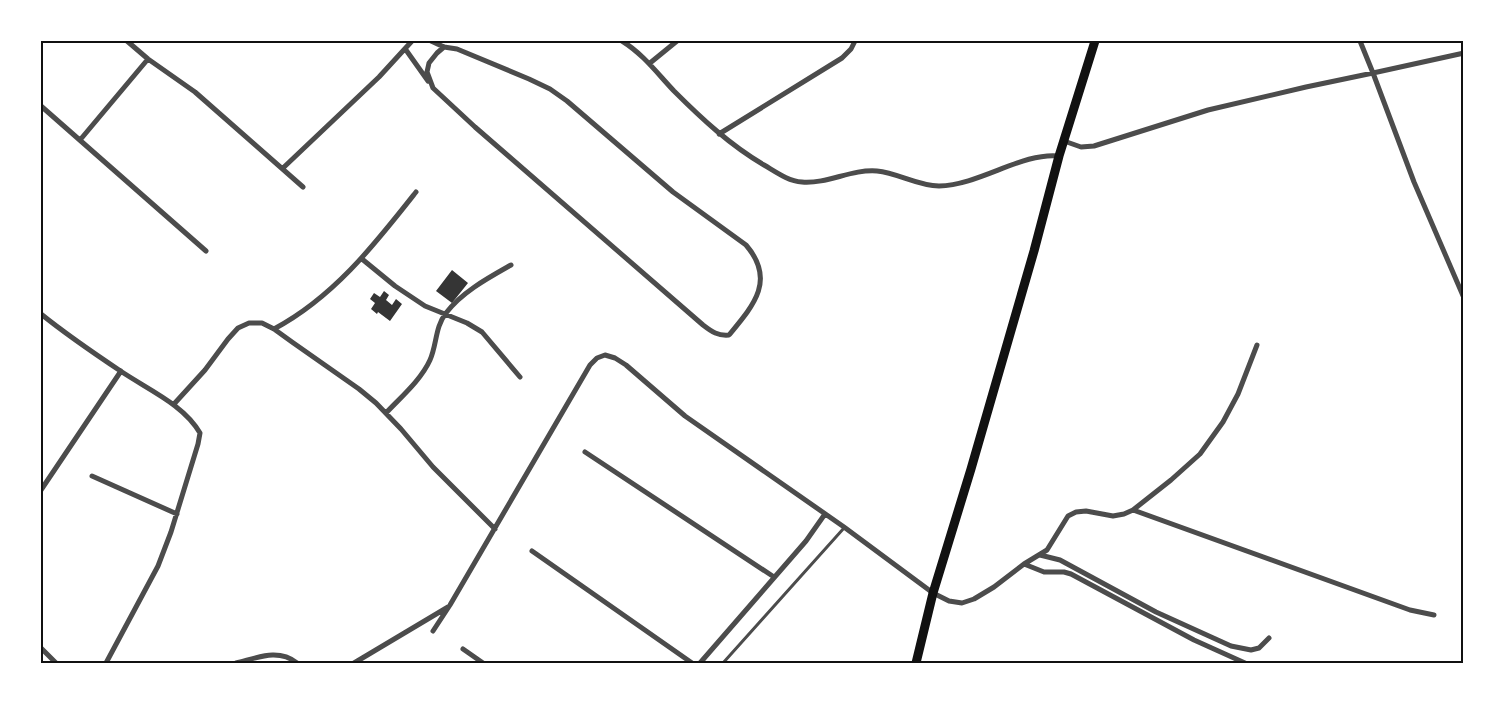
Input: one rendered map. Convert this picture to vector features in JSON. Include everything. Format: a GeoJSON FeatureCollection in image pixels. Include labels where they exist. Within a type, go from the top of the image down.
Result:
{"type":"FeatureCollection","features":[{"type":"Feature","properties":{"kind":"main road"},"geometry":{"type":"LineString","coordinates":[[916,663],[933,593],[974,460],[1064,141],[1095,41]]}},
{"type":"Feature","properties":{"kind":"street"},"geometry":{"type":"LineString","coordinates":[[127,41],[148,59],[195,92],[303,187]]}},
{"type":"Feature","properties":{"kind":"street"},"geometry":{"type":"LineString","coordinates":[[283,168],[379,77],[406,50],[412,41]]}},
{"type":"Feature","properties":{"kind":"street"},"geometry":{"type":"LineString","coordinates":[[406,50],[433,88],[483,134],[703,325],[714,333],[721,335],[729,334],[736,327],[758,294],[761,284],[760,267],[746,245],[673,192],[567,101],[550,89],[457,49],[444,47],[432,41]]}},
{"type":"Feature","properties":{"kind":"street"},"geometry":{"type":"LineString","coordinates":[[622,41],[650,64],[703,120],[719,134],[785,178],[801,182],[819,181],[863,171],[877,171],[930,186],[947,186],[966,182],[1041,156],[1060,156]]}},
{"type":"Feature","properties":{"kind":"street"},"geometry":{"type":"LineString","coordinates":[[650,64],[677,41]]}},
{"type":"Feature","properties":{"kind":"street"},"geometry":{"type":"LineString","coordinates":[[719,134],[842,58],[851,49],[855,41]]}},
{"type":"Feature","properties":{"kind":"street"},"geometry":{"type":"LineString","coordinates":[[1360,41],[1414,182],[1464,298]]}},
{"type":"Feature","properties":{"kind":"street"},"geometry":{"type":"LineString","coordinates":[[433,88],[428,72],[429,63],[436,53],[444,47]]}},
{"type":"Feature","properties":{"kind":"street"},"geometry":{"type":"LineString","coordinates":[[1064,141],[1080,147],[1094,146],[1208,110],[1306,86],[1464,52]]}},
{"type":"Feature","properties":{"kind":"street"},"geometry":{"type":"LineString","coordinates":[[80,140],[148,59]]}},
{"type":"Feature","properties":{"kind":"street"},"geometry":{"type":"LineString","coordinates":[[41,106],[206,251]]}},
{"type":"Feature","properties":{"kind":"street"},"geometry":{"type":"LineString","coordinates":[[274,329],[296,317],[315,303],[362,259],[416,192]]}},
{"type":"Feature","properties":{"kind":"street"},"geometry":{"type":"LineString","coordinates":[[362,259],[395,286],[425,306],[467,323],[482,332],[520,377]]}},
{"type":"Feature","properties":{"kind":"street"},"geometry":{"type":"LineString","coordinates":[[386,413],[420,376],[430,361],[438,325],[445,314],[457,301],[511,265]]}},
{"type":"Feature","properties":{"kind":"street"},"geometry":{"type":"LineString","coordinates":[[41,314],[121,371],[174,404],[187,415],[200,433],[177,514],[158,566],[106,663]]}},
{"type":"Feature","properties":{"kind":"street"},"geometry":{"type":"LineString","coordinates":[[174,404],[205,370],[238,328],[249,323],[262,324],[274,329],[359,389],[386,413],[434,467],[495,528]]}},
{"type":"Feature","properties":{"kind":"street"},"geometry":{"type":"LineString","coordinates":[[433,631],[590,364],[597,358],[605,356],[615,358],[626,365],[685,416],[844,527],[933,593],[949,601],[962,603],[994,586],[1040,555],[1054,541],[1068,516],[1076,512],[1086,511],[1113,516],[1124,514],[1133,510],[1171,480],[1200,454],[1218,430],[1238,394],[1257,345]]}},
{"type":"Feature","properties":{"kind":"street"},"geometry":{"type":"LineString","coordinates":[[41,490],[121,371]]}},
{"type":"Feature","properties":{"kind":"street"},"geometry":{"type":"LineString","coordinates":[[585,452],[774,577]]}},
{"type":"Feature","properties":{"kind":"street"},"geometry":{"type":"LineString","coordinates":[[92,476],[177,514]]}},
{"type":"Feature","properties":{"kind":"street"},"geometry":{"type":"LineString","coordinates":[[1133,510],[1410,610],[1434,615]]}},
{"type":"Feature","properties":{"kind":"street"},"geometry":{"type":"LineString","coordinates":[[700,663],[806,540],[825,514]]}},
{"type":"Feature","properties":{"kind":"street"},"geometry":{"type":"LineString","coordinates":[[532,551],[692,663]]}},
{"type":"Feature","properties":{"kind":"street"},"geometry":{"type":"LineString","coordinates":[[1040,555],[1060,560],[1156,612],[1231,646],[1251,650],[1259,648],[1269,638]]}},
{"type":"Feature","properties":{"kind":"street"},"geometry":{"type":"LineString","coordinates":[[1024,564],[1044,572],[1071,574],[1194,640],[1245,663]]}},
{"type":"Feature","properties":{"kind":"street"},"geometry":{"type":"LineString","coordinates":[[354,663],[450,605]]}},
{"type":"Feature","properties":{"kind":"street"},"geometry":{"type":"LineString","coordinates":[[41,648],[56,663]]}},
{"type":"Feature","properties":{"kind":"street"},"geometry":{"type":"LineString","coordinates":[[463,649],[482,663]]}},
{"type":"Feature","properties":{"kind":"street"},"geometry":{"type":"LineString","coordinates":[[236,663],[274,654],[282,654],[297,663]]}},
{"type":"Feature","properties":{"kind":"lane"},"geometry":{"type":"LineString","coordinates":[[723,663],[844,527]]}},
{"type":"Feature","properties":{"kind":"building"},"geometry":{"type":"Polygon","coordinates":[[[452,270],[468,283],[452,303],[436,291],[452,270]]]}},
{"type":"Feature","properties":{"kind":"building"},"geometry":{"type":"Polygon","coordinates":[[[384,291],[389,295],[386,300],[392,305],[396,299],[402,304],[390,321],[371,309],[375,303],[370,299],[374,293],[380,297],[384,291]]]}}]}
